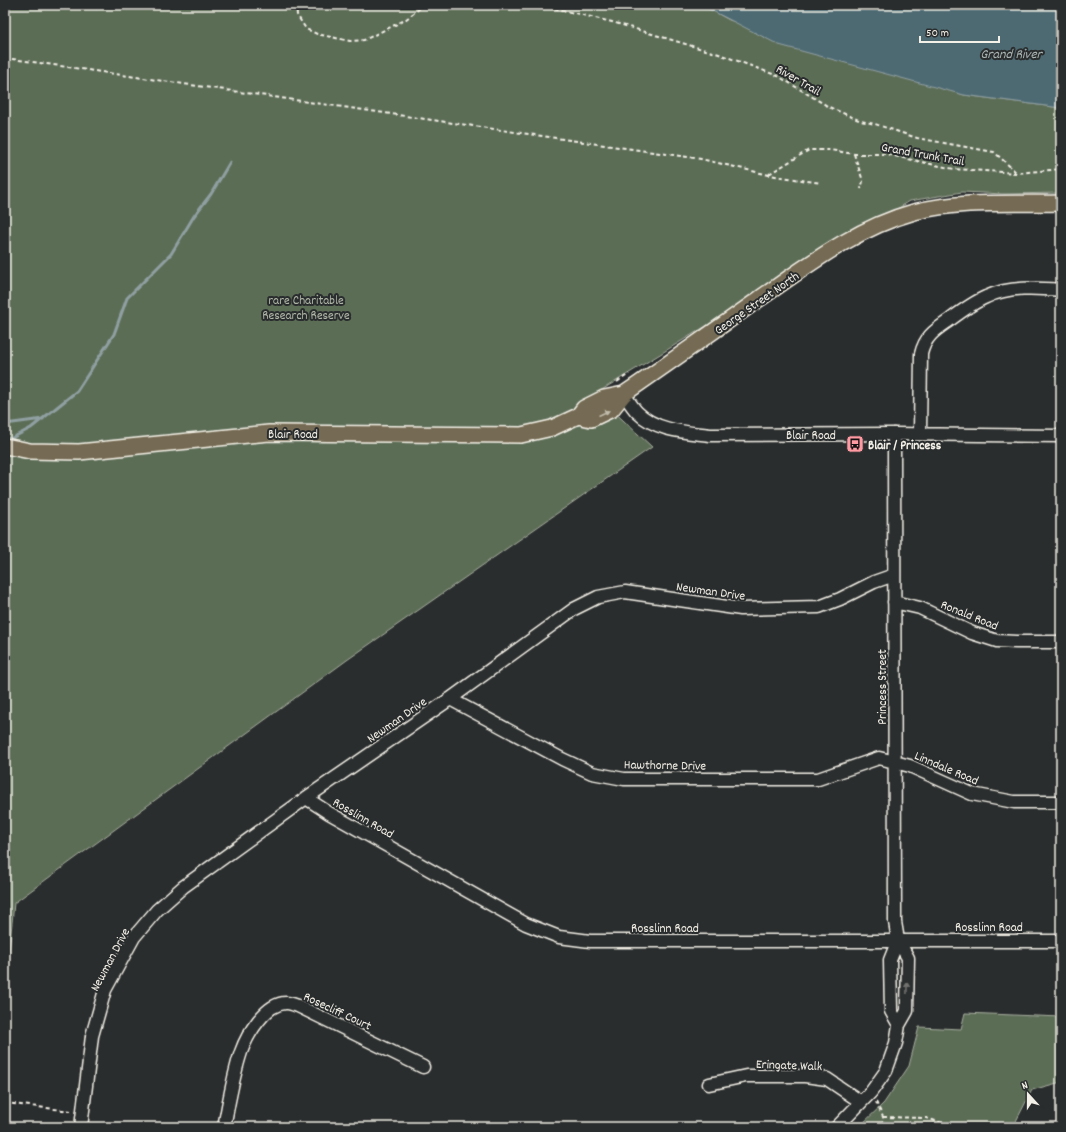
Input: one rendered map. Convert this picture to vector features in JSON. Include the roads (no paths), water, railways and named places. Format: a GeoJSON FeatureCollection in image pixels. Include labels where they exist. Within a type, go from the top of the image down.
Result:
{"type":"FeatureCollection","features":[{"type":"Feature","properties":{"kind":"main road","name":"George Street North"},"geometry":{"type":"LineString","coordinates":[[624,394],[848,238],[870,227],[893,219],[936,208],[973,204],[1061,203]]}},
{"type":"Feature","properties":{"kind":"main road","name":"Blair Road"},"geometry":{"type":"LineString","coordinates":[[5,446],[30,451],[79,452],[268,433],[521,435],[552,428],[578,416],[591,419],[612,409],[624,394]]}},
{"type":"Feature","properties":{"kind":"street"},"geometry":{"type":"LineString","coordinates":[[920,434],[921,354],[923,345],[931,334],[958,313],[986,296],[1009,290],[1034,288],[1061,290]]}},
{"type":"Feature","properties":{"kind":"street","name":"Blair Road"},"geometry":{"type":"LineString","coordinates":[[624,394],[635,410],[650,423],[665,428],[710,435],[920,434],[1061,436]]}},
{"type":"Feature","properties":{"kind":"street","name":"Princess Street"},"geometry":{"type":"LineString","coordinates":[[837,1127],[871,1092],[886,1071],[896,1043],[899,1025],[907,1011],[908,958],[898,940],[895,922],[894,434]]}},
{"type":"Feature","properties":{"kind":"street","name":"Newman Drive"},"geometry":{"type":"LineString","coordinates":[[81,1127],[92,1036],[105,990],[134,937],[157,910],[183,887],[306,798],[450,699],[574,610],[598,597],[625,592],[740,609],[819,607],[840,599],[874,582],[894,575]]}},
{"type":"Feature","properties":{"kind":"street","name":"Ronald Road"},"geometry":{"type":"LineString","coordinates":[[894,602],[920,608],[972,633],[997,641],[1061,642]]}},
{"type":"Feature","properties":{"kind":"street","name":"Hawthorne Drive"},"geometry":{"type":"LineString","coordinates":[[450,699],[562,759],[592,773],[624,779],[818,780],[879,758],[895,762]]}},
{"type":"Feature","properties":{"kind":"street","name":"Linndale Road"},"geometry":{"type":"LineString","coordinates":[[895,762],[910,766],[972,794],[1014,802],[1061,802]]}},
{"type":"Feature","properties":{"kind":"street","name":"Rosslinn Road"},"geometry":{"type":"LineString","coordinates":[[306,798],[329,814],[526,924],[559,937],[590,941],[1061,940]]}},
{"type":"Feature","properties":{"kind":"street"},"geometry":{"type":"LineString","coordinates":[[898,940],[890,960],[890,967],[891,1011],[899,1025]]}},
{"type":"Feature","properties":{"kind":"street","name":"Rosecliff Court"},"geometry":{"type":"LineString","coordinates":[[224,1127],[242,1051],[254,1026],[265,1013],[275,1005],[287,1003],[298,1006],[423,1067]]}},
{"type":"Feature","properties":{"kind":"street","name":"Eringate Walk"},"geometry":{"type":"LineString","coordinates":[[709,1084],[746,1076],[805,1076],[827,1079],[861,1102]]}},
{"type":"Feature","properties":{"kind":"water","name":"Grand River"},"geometry":{"type":"Polygon","coordinates":[[[701,5],[1061,5],[1061,108],[964,95],[779,45],[701,5]]]}},
{"type":"Feature","properties":{"kind":"waterway"},"geometry":{"type":"LineString","coordinates":[[10,439],[31,428],[77,391],[114,334],[127,298],[171,254],[194,216],[211,194],[230,162]]}},
{"type":"Feature","properties":{"kind":"waterway"},"geometry":{"type":"LineString","coordinates":[[5,424],[43,419]]}},
{"type":"Feature","properties":{"kind":"place","name":"Blair / Princess"},"geometry":{"type":"Point","coordinates":[855,444]}},
{"type":"Feature","properties":{"kind":"park label","name":"rare Charitable Research Reserve"},"geometry":{"type":"Point","coordinates":[306,306]}}]}
